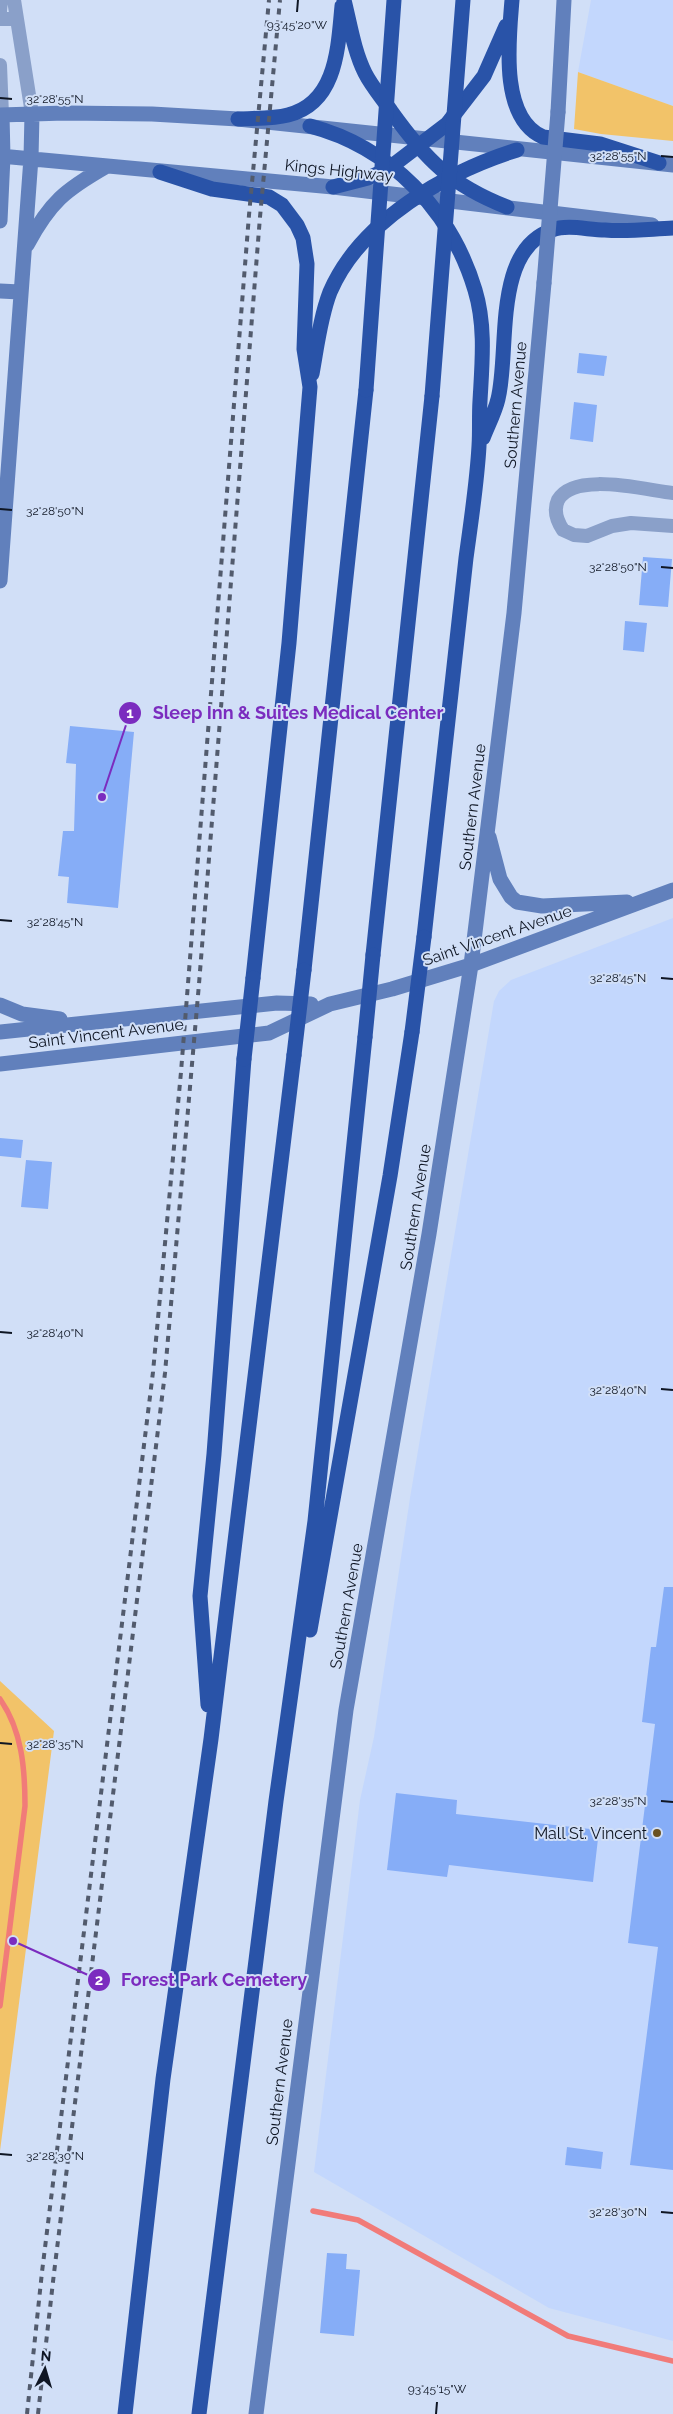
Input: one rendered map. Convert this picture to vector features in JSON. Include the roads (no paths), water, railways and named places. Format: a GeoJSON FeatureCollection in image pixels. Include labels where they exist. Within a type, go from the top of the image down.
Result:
{"type":"FeatureCollection","features":[{"type":"Feature","properties":{"kind":"highway"},"geometry":{"type":"LineString","coordinates":[[238,119],[288,115],[302,110],[320,95],[327,86],[336,58],[343,0]]}},
{"type":"Feature","properties":{"kind":"highway"},"geometry":{"type":"LineString","coordinates":[[343,0],[356,49],[366,74],[419,142],[450,178],[470,191],[507,207]]}},
{"type":"Feature","properties":{"kind":"highway"},"geometry":{"type":"LineString","coordinates":[[125,2414],[163,2079],[211,1739],[304,970],[366,390],[394,0]]}},
{"type":"Feature","properties":{"kind":"highway"},"geometry":{"type":"LineString","coordinates":[[199,2414],[276,1801],[315,1521],[432,396],[464,0]]}},
{"type":"Feature","properties":{"kind":"highway"},"geometry":{"type":"LineString","coordinates":[[333,186],[368,178],[392,166],[419,142],[447,124],[484,76],[511,6]]}},
{"type":"Feature","properties":{"kind":"highway"},"geometry":{"type":"LineString","coordinates":[[511,6],[510,79],[520,113],[536,134],[543,137],[600,144],[666,164]]}},
{"type":"Feature","properties":{"kind":"highway"},"geometry":{"type":"LineString","coordinates":[[276,1801],[288,1748],[346,1435],[390,1176],[412,1032],[479,446],[482,343],[478,301],[471,279],[451,237],[422,196],[404,174],[392,166],[346,138],[310,126]]}},
{"type":"Feature","properties":{"kind":"highway"},"geometry":{"type":"LineString","coordinates":[[211,1739],[200,1596],[214,1454],[244,1059],[289,644],[310,387],[323,316],[338,278],[348,260],[385,222],[450,178],[480,163],[518,150]]}},
{"type":"Feature","properties":{"kind":"highway"},"geometry":{"type":"LineString","coordinates":[[160,172],[212,189],[269,197],[282,205],[297,225],[303,238],[308,264],[304,349],[310,387]]}},
{"type":"Feature","properties":{"kind":"highway"},"geometry":{"type":"LineString","coordinates":[[479,446],[498,398],[506,312],[512,280],[516,266],[530,245],[552,229],[567,228],[606,231],[673,228]]}},
{"type":"Feature","properties":{"kind":"street"},"geometry":{"type":"LineString","coordinates":[[0,11],[1,0]]}},
{"type":"Feature","properties":{"kind":"street"},"geometry":{"type":"LineString","coordinates":[[0,581],[31,158],[32,114],[14,0]]}},
{"type":"Feature","properties":{"kind":"street","name":"Southern Avenue"},"geometry":{"type":"LineString","coordinates":[[256,2414],[344,1725],[429,1234],[470,965],[514,613],[544,284],[558,112],[564,0]]}},
{"type":"Feature","properties":{"kind":"street"},"geometry":{"type":"LineString","coordinates":[[0,19],[16,19]]}},
{"type":"Feature","properties":{"kind":"street"},"geometry":{"type":"LineString","coordinates":[[0,65],[2,156],[0,221]]}},
{"type":"Feature","properties":{"kind":"street"},"geometry":{"type":"LineString","coordinates":[[1,115],[152,114],[238,119],[310,126],[419,142],[666,164]]}},
{"type":"Feature","properties":{"kind":"street","name":"Kings Highway"},"geometry":{"type":"LineString","coordinates":[[2,156],[160,172],[333,186],[673,228]]}},
{"type":"Feature","properties":{"kind":"street"},"geometry":{"type":"LineString","coordinates":[[24,251],[50,205],[66,191],[107,166]]}},
{"type":"Feature","properties":{"kind":"street"},"geometry":{"type":"LineString","coordinates":[[0,291],[20,292]]}},
{"type":"Feature","properties":{"kind":"street"},"geometry":{"type":"LineString","coordinates":[[673,493],[601,484],[582,485],[563,493],[557,502],[556,513],[563,530],[580,536],[632,523],[673,526]]}},
{"type":"Feature","properties":{"kind":"street"},"geometry":{"type":"LineString","coordinates":[[487,830],[500,879],[508,892],[518,902],[532,905],[556,906],[643,901]]}},
{"type":"Feature","properties":{"kind":"street","name":"Saint Vincent Avenue"},"geometry":{"type":"LineString","coordinates":[[0,1064],[269,1032],[330,1004],[392,989],[470,965],[673,890]]}},
{"type":"Feature","properties":{"kind":"street","name":"Saint Vincent Avenue"},"geometry":{"type":"LineString","coordinates":[[0,1032],[277,1003],[330,1004]]}},
{"type":"Feature","properties":{"kind":"street"},"geometry":{"type":"LineString","coordinates":[[0,1005],[22,1014],[87,1022]]}},
{"type":"Feature","properties":{"kind":"waterway"},"geometry":{"type":"LineString","coordinates":[[0,1699],[18,1737],[23,1764],[25,1806],[0,2006]]}},
{"type":"Feature","properties":{"kind":"waterway"},"geometry":{"type":"LineString","coordinates":[[313,2211],[358,2220],[568,2336],[673,2361]]}},
{"type":"Feature","properties":{"kind":"railway"},"geometry":{"type":"LineString","coordinates":[[27,2414],[42,2272],[153,1372],[181,1072],[249,215],[269,0]]}},
{"type":"Feature","properties":{"kind":"railway"},"geometry":{"type":"LineString","coordinates":[[38,2414],[165,1373],[199,984],[260,217],[280,0]]}},
{"type":"Feature","properties":{"kind":"place","name":"Sleep Inn & Suites Medical Center"},"geometry":{"type":"Point","coordinates":[102,797]}},
{"type":"Feature","properties":{"kind":"place","name":"Mall St. Vincent"},"geometry":{"type":"Point","coordinates":[657,1833]}},
{"type":"Feature","properties":{"kind":"place","name":"Forest Park Cemetery"},"geometry":{"type":"Point","coordinates":[13,1941]}}]}
